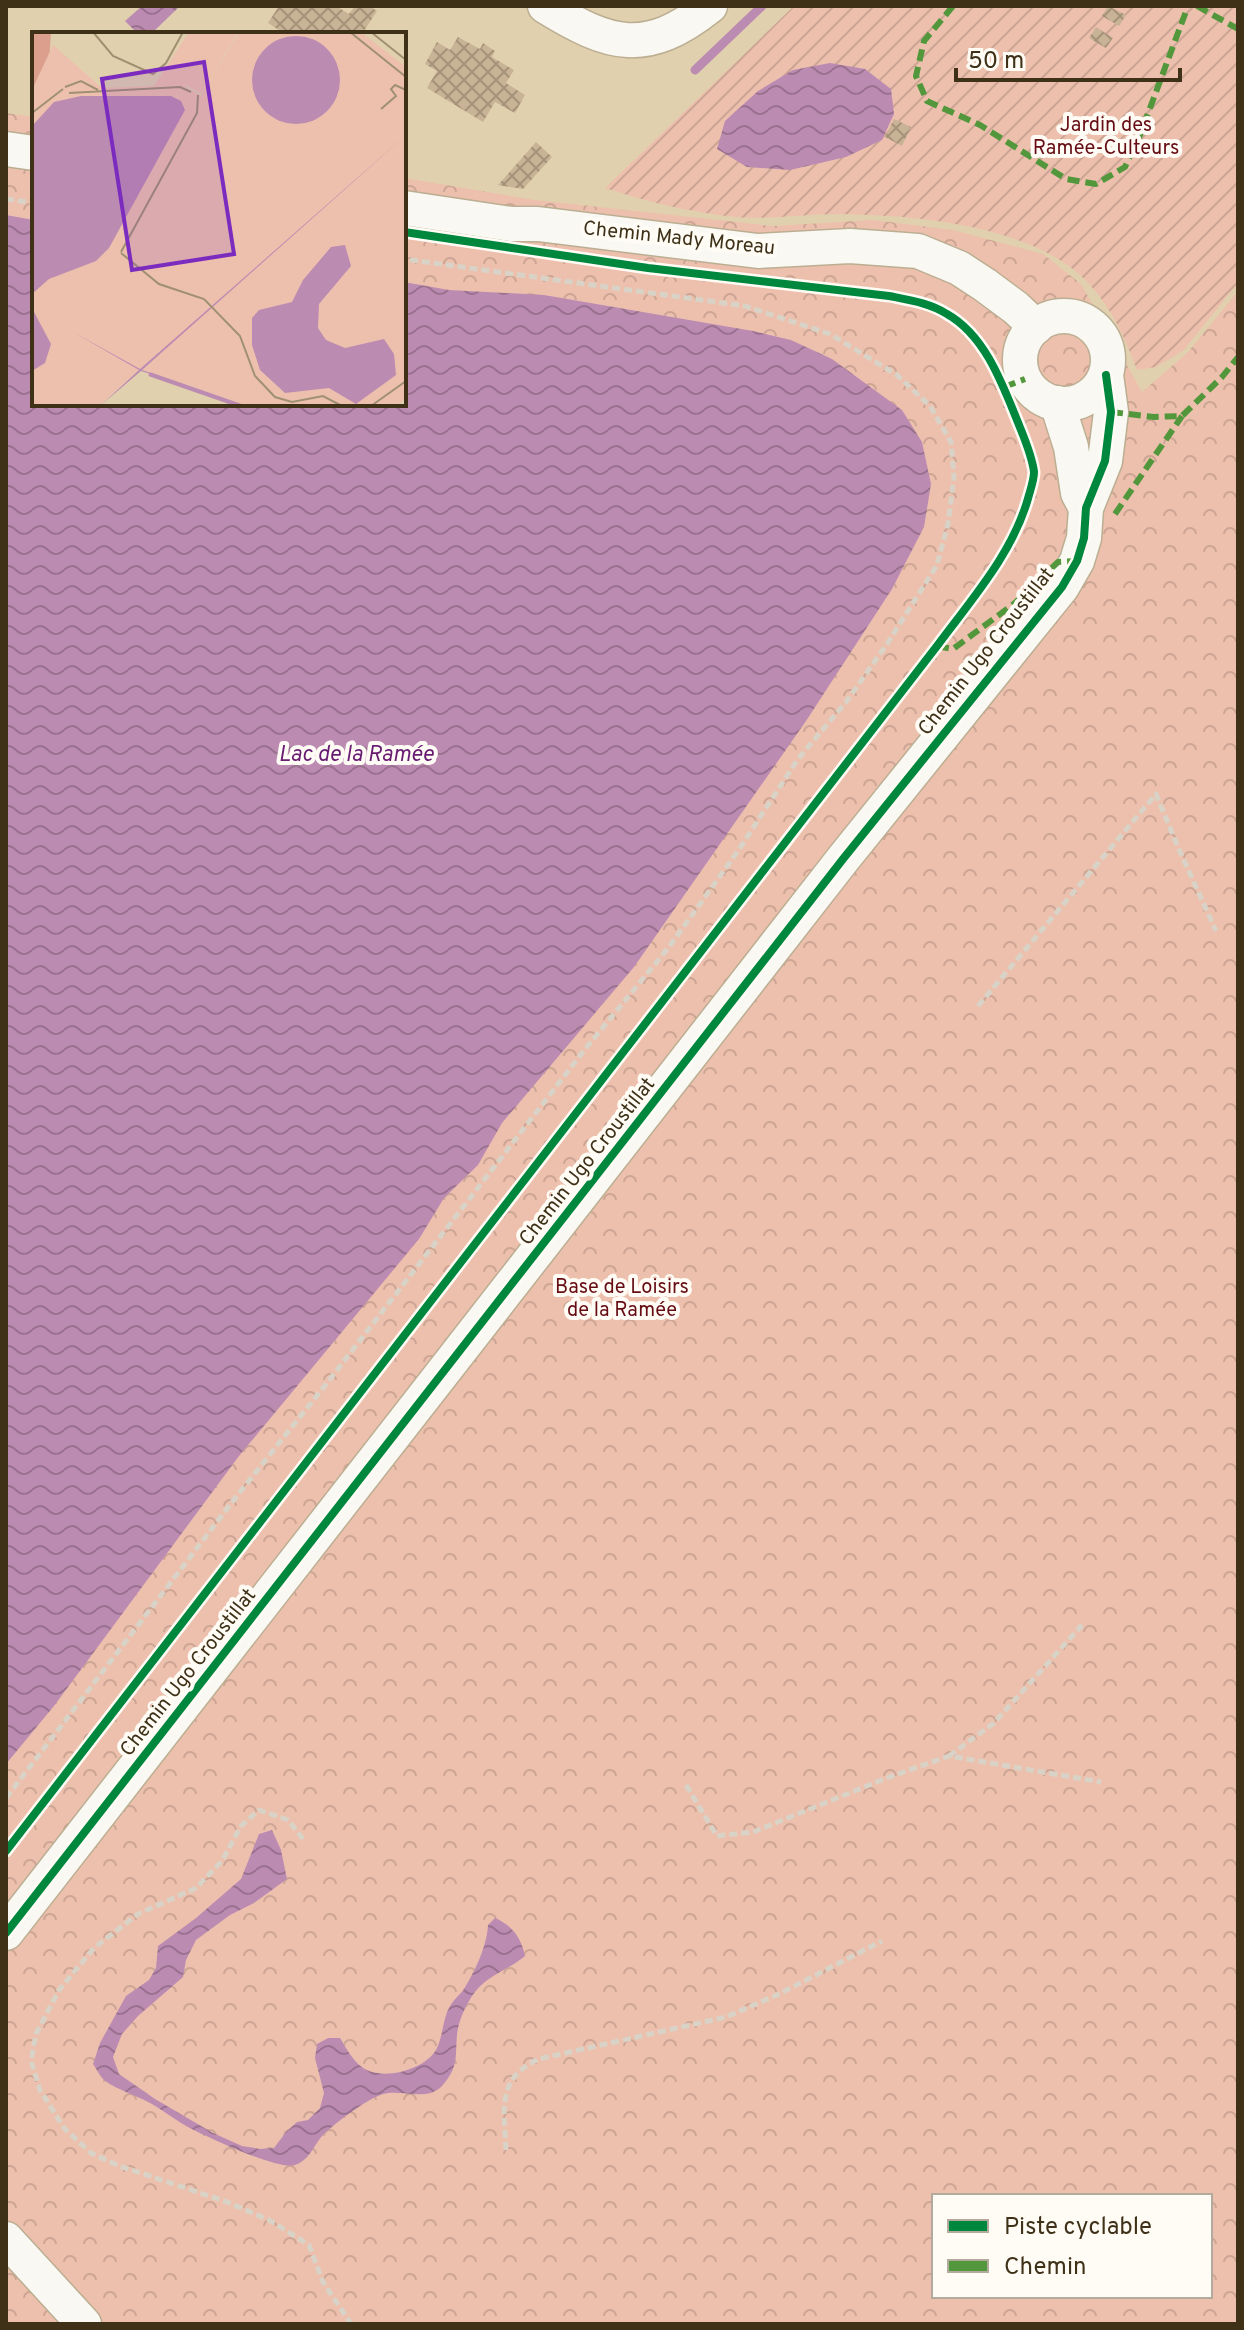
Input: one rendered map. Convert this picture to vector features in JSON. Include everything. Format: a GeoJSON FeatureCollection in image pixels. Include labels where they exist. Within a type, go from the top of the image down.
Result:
{"type":"FeatureCollection","features":[{"type":"Feature","properties":{"kind":"street"},"geometry":{"type":"LineString","coordinates":[[545,6],[581,28],[605,37],[642,40],[669,34],[710,6]]}},
{"type":"Feature","properties":{"kind":"street"},"geometry":{"type":"LineString","coordinates":[[6,138],[32,141]]}},
{"type":"Feature","properties":{"kind":"street"},"geometry":{"type":"LineString","coordinates":[[6,149],[32,153]]}},
{"type":"Feature","properties":{"kind":"street","name":"Chemin Mady Moreau"},"geometry":{"type":"LineString","coordinates":[[406,196],[519,213],[538,224]]}},
{"type":"Feature","properties":{"kind":"street","name":"Chemin Mady Moreau"},"geometry":{"type":"LineString","coordinates":[[406,208],[511,224],[538,224],[758,251],[850,246],[918,251],[959,268],[1016,308],[1036,327]]}},
{"type":"Feature","properties":{"kind":"street"},"geometry":{"type":"LineString","coordinates":[[1068,316],[1082,320],[1096,329],[1105,343],[1108,359],[1106,375],[1098,389],[1086,398],[1072,403],[1044,399],[1032,391],[1021,369],[1022,347],[1029,333],[1053,318],[1068,316]]}},
{"type":"Feature","properties":{"kind":"street","name":"Chemin Ugo Croustillat"},"geometry":{"type":"LineString","coordinates":[[6,1933],[843,859],[1062,587],[1077,561],[1084,538],[1086,508],[1105,461],[1111,412],[1106,375]]}},
{"type":"Feature","properties":{"kind":"street","name":"Chemin Ugo Croustillat"},"geometry":{"type":"LineString","coordinates":[[1057,403],[1071,447],[1078,493],[1086,508]]}},
{"type":"Feature","properties":{"kind":"street"},"geometry":{"type":"LineString","coordinates":[[6,2239],[84,2324]]}},
{"type":"Feature","properties":{"kind":"street"},"geometry":{"type":"LineString","coordinates":[[6,2268],[57,2324]]}},
{"type":"Feature","properties":{"kind":"path"},"geometry":{"type":"LineString","coordinates":[[6,199],[32,203]]}},
{"type":"Feature","properties":{"kind":"path"},"geometry":{"type":"LineString","coordinates":[[6,1798],[236,1497],[586,1048],[669,947],[738,851],[798,759],[846,702],[887,644],[937,565],[948,524],[954,477],[951,442],[930,406],[897,375],[830,334],[745,306],[406,259]]}},
{"type":"Feature","properties":{"kind":"path"},"geometry":{"type":"LineString","coordinates":[[978,1006],[1156,794],[1216,931]]}},
{"type":"Feature","properties":{"kind":"path"},"geometry":{"type":"LineString","coordinates":[[686,1785],[717,1836],[753,1832],[949,1756],[994,1723],[1082,1625]]}},
{"type":"Feature","properties":{"kind":"path"},"geometry":{"type":"LineString","coordinates":[[949,1756],[1101,1782]]}},
{"type":"Feature","properties":{"kind":"path"},"geometry":{"type":"LineString","coordinates":[[303,1839],[288,1820],[259,1810],[241,1826],[222,1861],[196,1888],[138,1914],[94,1948],[59,1990],[36,2034],[31,2061],[40,2090],[64,2128],[91,2153],[241,2208],[269,2220],[309,2245],[323,2282],[351,2324]]}},
{"type":"Feature","properties":{"kind":"path"},"geometry":{"type":"LineString","coordinates":[[506,2150],[504,2105],[511,2080],[522,2066],[539,2059],[726,2017],[777,1995],[882,1941]]}},
{"type":"Feature","properties":{"kind":"green space","name":"Jardin des Ramée-Culteurs"},"geometry":{"type":"Polygon","coordinates":[[[794,6],[1238,6],[1238,283],[1183,351],[1156,367],[1137,370],[1118,325],[1090,285],[1067,265],[1007,236],[973,227],[902,217],[839,214],[735,217],[669,206],[605,188],[794,6]]]}},
{"type":"Feature","properties":{"kind":"green space","name":"Base de Loisirs de la Ramée"},"geometry":{"type":"Polygon","coordinates":[[[6,113],[32,117],[32,406],[406,406],[406,178],[535,200],[773,226],[873,220],[953,230],[1043,254],[1081,284],[1142,392],[1188,352],[1238,291],[1238,2324],[6,2324],[6,113]]]}},
{"type":"Feature","properties":{"kind":"water"},"geometry":{"type":"Polygon","coordinates":[[[142,6],[180,6],[153,32],[136,32],[125,21],[142,6]]]}},
{"type":"Feature","properties":{"kind":"water"},"geometry":{"type":"Polygon","coordinates":[[[830,63],[865,69],[891,89],[894,114],[882,140],[846,157],[790,170],[747,167],[717,149],[725,121],[758,91],[793,70],[830,63]]]}},
{"type":"Feature","properties":{"kind":"water","name":"Lac de la Ramée"},"geometry":{"type":"Polygon","coordinates":[[[6,215],[32,220],[32,406],[406,406],[406,282],[449,290],[544,295],[753,331],[791,340],[832,359],[902,410],[922,442],[931,484],[924,527],[892,589],[806,721],[634,967],[502,1123],[478,1165],[444,1198],[419,1239],[239,1456],[54,1706],[6,1764],[6,215]]]}},
{"type":"Feature","properties":{"kind":"water"},"geometry":{"type":"Polygon","coordinates":[[[272,1830],[281,1850],[287,1879],[196,1940],[186,1960],[183,1977],[122,2034],[113,2057],[119,2074],[213,2133],[242,2146],[274,2148],[297,2122],[308,2120],[320,2108],[324,2093],[315,2058],[317,2044],[328,2038],[340,2038],[356,2062],[371,2072],[402,2071],[430,2057],[436,2050],[449,2008],[472,1974],[483,1950],[488,1925],[495,1918],[515,1933],[525,1956],[490,1978],[472,1996],[459,2025],[454,2067],[442,2086],[429,2093],[390,2093],[369,2101],[328,2130],[308,2156],[295,2165],[259,2158],[183,2124],[107,2082],[93,2064],[100,2043],[126,1996],[149,1980],[156,1968],[158,1946],[241,1879],[259,1834],[272,1830]]]}},
{"type":"Feature","properties":{"kind":"building"},"geometry":{"type":"Polygon","coordinates":[[[279,6],[336,6],[349,14],[355,6],[369,6],[377,11],[363,32],[282,32],[268,23],[279,6]]]}},
{"type":"Feature","properties":{"kind":"building"},"geometry":{"type":"Polygon","coordinates":[[[1108,6],[1126,15],[1119,26],[1102,16],[1108,6]]]}},
{"type":"Feature","properties":{"kind":"building"},"geometry":{"type":"Polygon","coordinates":[[[1096,27],[1113,38],[1106,48],[1089,38],[1096,27]]]}},
{"type":"Feature","properties":{"kind":"building"},"geometry":{"type":"Polygon","coordinates":[[[458,37],[480,49],[483,43],[495,51],[492,57],[514,70],[506,83],[525,95],[515,113],[495,102],[483,122],[427,88],[437,71],[425,64],[437,42],[450,50],[458,37]]]}},
{"type":"Feature","properties":{"kind":"building"},"geometry":{"type":"Polygon","coordinates":[[[894,119],[911,127],[902,146],[885,137],[894,119]]]}},
{"type":"Feature","properties":{"kind":"building"},"geometry":{"type":"Polygon","coordinates":[[[536,142],[552,157],[523,189],[498,185],[536,142]]]}},
{"type":"Feature","properties":{"kind":"waterway"},"geometry":{"type":"LineString","coordinates":[[695,70],[762,6]]}},
{"type":"Feature","properties":{"kind":"marked path"},"geometry":{"type":"LineString","coordinates":[[953,6],[924,41],[916,76],[927,101],[980,125],[1066,179],[1096,184],[1125,167],[1188,6]]}},
{"type":"Feature","properties":{"kind":"marked path"},"geometry":{"type":"LineString","coordinates":[[1197,6],[1238,29]]}},
{"type":"Feature","properties":{"kind":"marked path"},"geometry":{"type":"LineString","coordinates":[[1111,412],[1154,417],[1182,416],[1238,357]]}},
{"type":"Feature","properties":{"kind":"marked path"},"geometry":{"type":"LineString","coordinates":[[1004,387],[1025,379]]}},
{"type":"Feature","properties":{"kind":"marked path"},"geometry":{"type":"LineString","coordinates":[[1115,514],[1182,416]]}},
{"type":"Feature","properties":{"kind":"marked path"},"geometry":{"type":"LineString","coordinates":[[937,646],[953,649],[1015,603],[1058,562],[1077,561]]}},
{"type":"Feature","properties":{"kind":"cycle path"},"geometry":{"type":"LineString","coordinates":[[6,1851],[964,611],[1013,536],[1032,484],[1032,460],[992,363],[961,323],[934,307],[889,296],[648,268],[406,232]]}},
{"type":"Feature","properties":{"kind":"cycle path"},"geometry":{"type":"LineString","coordinates":[[6,1933],[843,859],[1062,587],[1077,561],[1084,538],[1086,508],[1105,461],[1111,412],[1106,375]]}}]}
